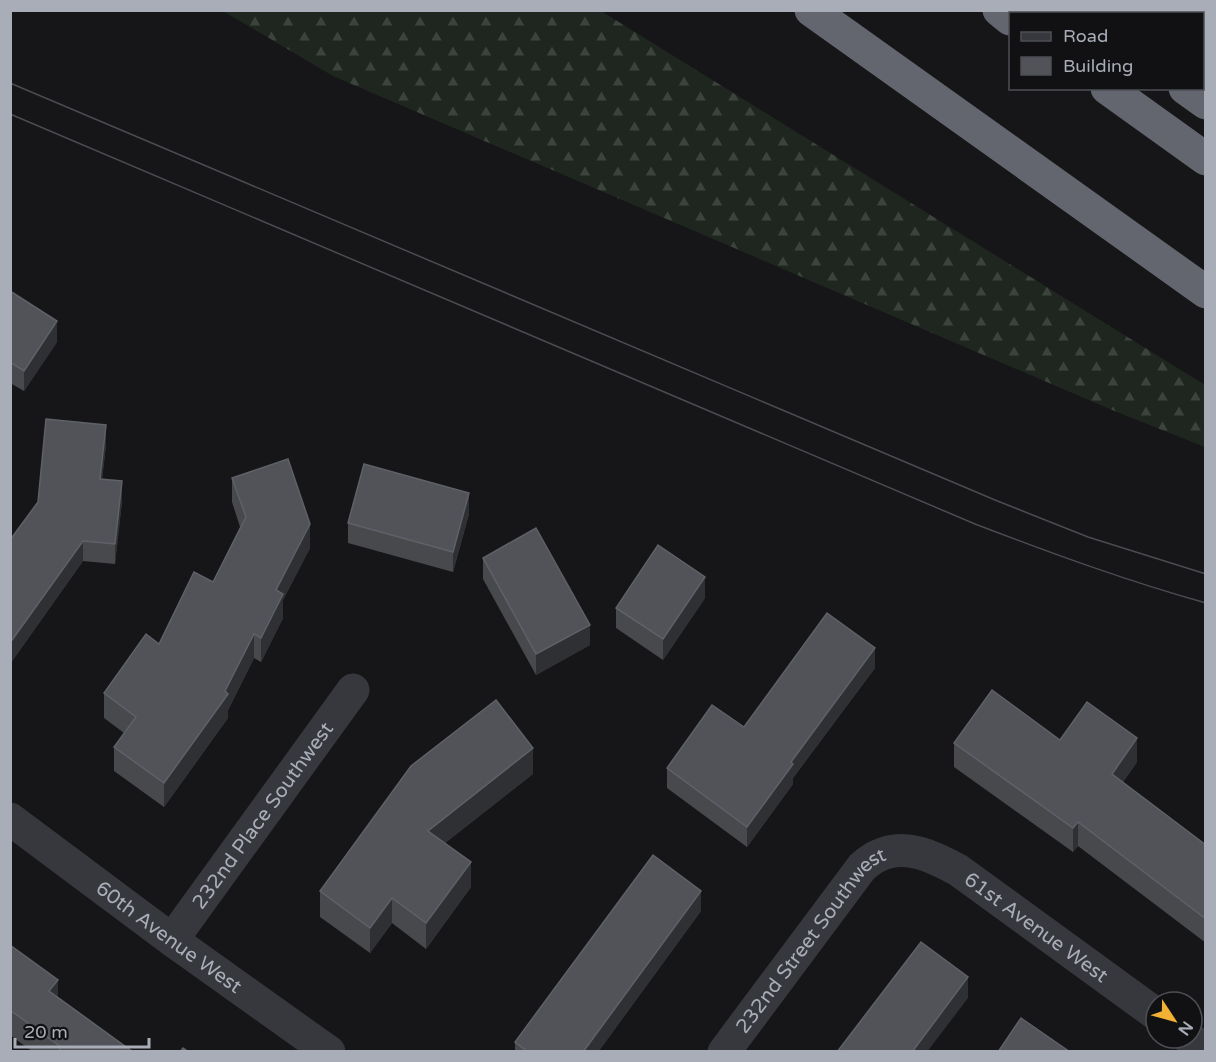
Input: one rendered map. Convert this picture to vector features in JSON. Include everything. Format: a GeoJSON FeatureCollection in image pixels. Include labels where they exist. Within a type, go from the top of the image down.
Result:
{"type":"FeatureCollection","features":[{"type":"Feature","properties":{"kind":"highway"},"geometry":{"type":"LineString","coordinates":[[803,10],[891,68]]}},
{"type":"Feature","properties":{"kind":"highway"},"geometry":{"type":"LineString","coordinates":[[811,10],[1206,292]]}},
{"type":"Feature","properties":{"kind":"highway"},"geometry":{"type":"LineString","coordinates":[[1110,90],[1206,159]]}},
{"type":"Feature","properties":{"kind":"highway"},"geometry":{"type":"LineString","coordinates":[[1188,90],[1206,104]]}},
{"type":"Feature","properties":{"kind":"street","name":"232nd Place Southwest"},"geometry":{"type":"LineString","coordinates":[[172,940],[353,690]]}},
{"type":"Feature","properties":{"kind":"street","name":"60th Avenue West"},"geometry":{"type":"LineString","coordinates":[[10,819],[172,940],[329,1052]]}},
{"type":"Feature","properties":{"kind":"street","name":"232nd Street Southwest"},"geometry":{"type":"LineString","coordinates":[[724,1052],[862,867],[878,856],[893,851],[913,851]]}},
{"type":"Feature","properties":{"kind":"street","name":"61st Avenue West"},"geometry":{"type":"LineString","coordinates":[[913,851],[937,858],[958,870],[1144,1005]]}},
{"type":"Feature","properties":{"kind":"green space"},"geometry":{"type":"Polygon","coordinates":[[[223,11],[601,11],[1205,385],[1205,447],[1112,410],[333,76],[223,11]]]}},
{"type":"Feature","properties":{"kind":"building"},"geometry":{"type":"Polygon","coordinates":[[[10,291],[57,321],[24,371],[10,362],[10,291]]]}},
{"type":"Feature","properties":{"kind":"building"},"geometry":{"type":"Polygon","coordinates":[[[46,419],[106,425],[100,479],[122,481],[115,544],[83,541],[10,643],[10,540],[38,502],[46,419]]]}},
{"type":"Feature","properties":{"kind":"building"},"geometry":{"type":"Polygon","coordinates":[[[288,459],[310,524],[276,590],[283,594],[261,638],[254,634],[225,691],[228,694],[164,783],[114,747],[136,717],[104,693],[146,634],[159,644],[194,572],[213,582],[246,517],[232,478],[288,459]]]}},
{"type":"Feature","properties":{"kind":"building"},"geometry":{"type":"Polygon","coordinates":[[[364,464],[469,493],[453,552],[348,523],[364,464]]]}},
{"type":"Feature","properties":{"kind":"building"},"geometry":{"type":"Polygon","coordinates":[[[536,528],[590,625],[536,654],[483,558],[536,528]]]}},
{"type":"Feature","properties":{"kind":"building"},"geometry":{"type":"Polygon","coordinates":[[[658,545],[705,577],[663,639],[616,608],[658,545]]]}},
{"type":"Feature","properties":{"kind":"building"},"geometry":{"type":"Polygon","coordinates":[[[827,613],[875,648],[791,762],[793,764],[747,827],[667,768],[712,705],[744,727],[827,613]]]}},
{"type":"Feature","properties":{"kind":"building"},"geometry":{"type":"Polygon","coordinates":[[[992,690],[1060,740],[1087,702],[1137,738],[1112,774],[1206,845],[1206,919],[1078,822],[1073,828],[954,743],[992,690]]]}},
{"type":"Feature","properties":{"kind":"building"},"geometry":{"type":"Polygon","coordinates":[[[496,700],[533,748],[428,831],[471,862],[426,923],[392,898],[370,928],[320,891],[411,766],[496,700]]]}},
{"type":"Feature","properties":{"kind":"building"},"geometry":{"type":"Polygon","coordinates":[[[653,855],[701,891],[583,1052],[528,1052],[515,1042],[653,855]]]}},
{"type":"Feature","properties":{"kind":"building"},"geometry":{"type":"Polygon","coordinates":[[[921,942],[968,977],[912,1052],[837,1052],[921,942]]]}},
{"type":"Feature","properties":{"kind":"building"},"geometry":{"type":"Polygon","coordinates":[[[10,945],[58,980],[49,991],[133,1052],[58,1052],[61,1047],[10,1010],[10,945]]]}},
{"type":"Feature","properties":{"kind":"building"},"geometry":{"type":"Polygon","coordinates":[[[1021,1018],[1070,1052],[998,1052],[1021,1018]]]}},
{"type":"Feature","properties":{"kind":"tram line"},"geometry":{"type":"LineString","coordinates":[[10,83],[995,500],[1088,537],[1206,574]]}},
{"type":"Feature","properties":{"kind":"tram line"},"geometry":{"type":"LineString","coordinates":[[10,114],[975,524],[1089,566],[1206,603]]}}]}
